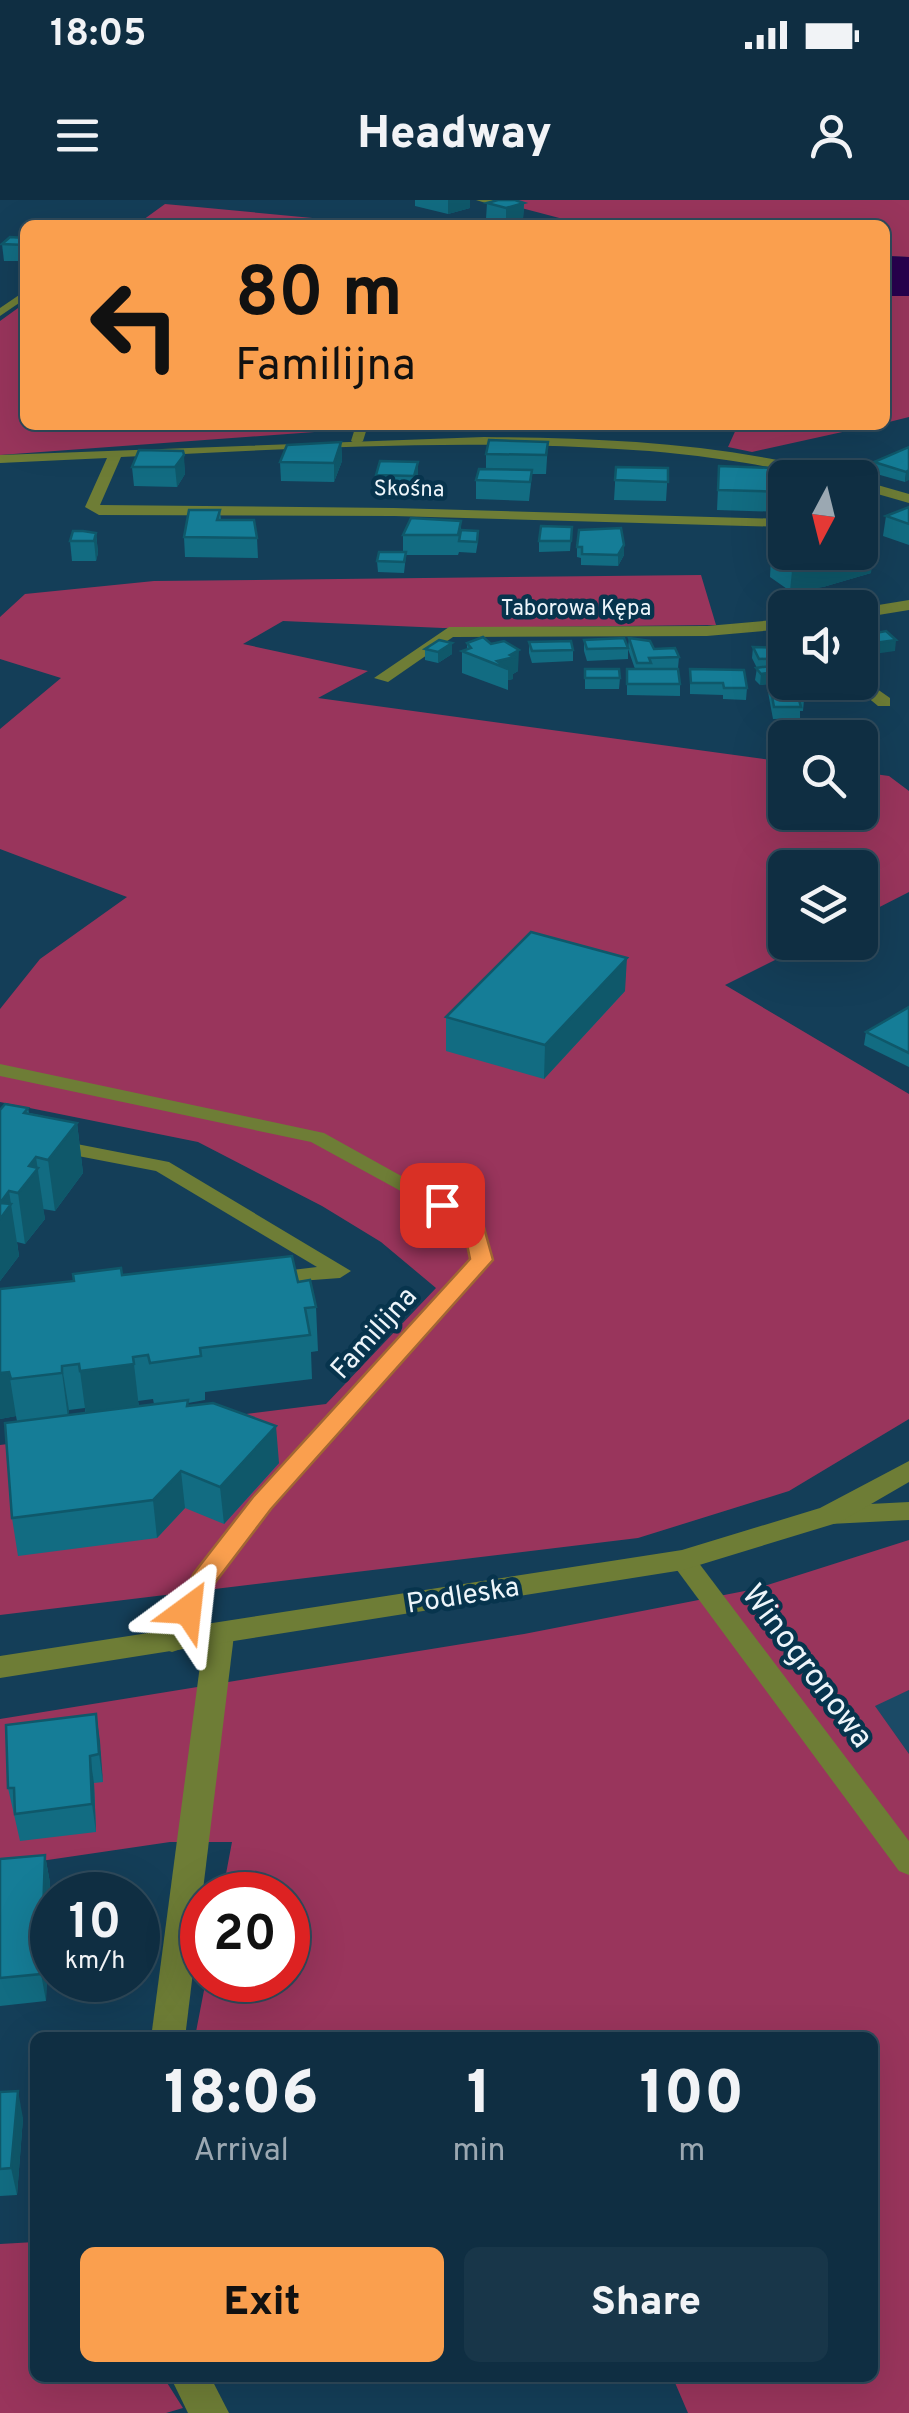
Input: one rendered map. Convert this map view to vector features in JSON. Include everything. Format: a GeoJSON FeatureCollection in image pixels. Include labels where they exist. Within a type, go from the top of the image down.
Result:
{"type":"FeatureCollection","features":[{"type":"Feature","properties":{"kind":"street","name":"Skośna"},"geometry":{"type":"LineString","coordinates":[[0,459],[357,441],[632,446],[726,454],[768,463]]}},
{"type":"Feature","properties":{"kind":"street","name":"Skośna"},"geometry":{"type":"LineString","coordinates":[[116,454],[92,507],[99,512],[394,512],[768,523]]}},
{"type":"Feature","properties":{"kind":"street"},"geometry":{"type":"LineString","coordinates":[[878,493],[909,499]]}},
{"type":"Feature","properties":{"kind":"street"},"geometry":{"type":"LineString","coordinates":[[878,610],[909,605]]}},
{"type":"Feature","properties":{"kind":"street","name":"Taborowa Kępa"},"geometry":{"type":"LineString","coordinates":[[382,678],[449,632],[707,631],[768,626]]}},
{"type":"Feature","properties":{"kind":"street"},"geometry":{"type":"LineString","coordinates":[[878,697],[884,702]]}},
{"type":"Feature","properties":{"kind":"street","name":"Podleska"},"geometry":{"type":"LineString","coordinates":[[0,1667],[683,1560],[830,1515],[909,1470]]}},
{"type":"Feature","properties":{"kind":"street"},"geometry":{"type":"LineString","coordinates":[[169,2032],[220,1635]]}},
{"type":"Feature","properties":{"kind":"street"},"geometry":{"type":"LineString","coordinates":[[192,2382],[209,2413]]}},
{"type":"Feature","properties":{"kind":"lane"},"geometry":{"type":"LineString","coordinates":[[481,200],[508,207]]}},
{"type":"Feature","properties":{"kind":"lane"},"geometry":{"type":"LineString","coordinates":[[0,313],[20,298]]}},
{"type":"Feature","properties":{"kind":"lane"},"geometry":{"type":"LineString","coordinates":[[357,441],[360,430]]}},
{"type":"Feature","properties":{"kind":"lane","name":"Familijna"},"geometry":{"type":"LineString","coordinates":[[0,1070],[317,1137],[473,1222],[482,1260],[262,1503],[203,1580],[172,1642]]}},
{"type":"Feature","properties":{"kind":"lane"},"geometry":{"type":"LineString","coordinates":[[0,1134],[162,1166],[340,1271],[245,1282]]}},
{"type":"Feature","properties":{"kind":"lane"},"geometry":{"type":"LineString","coordinates":[[830,1515],[909,1511]]}},
{"type":"Feature","properties":{"kind":"lane","name":"Winogronowa"},"geometry":{"type":"LineString","coordinates":[[683,1560],[909,1864]]}},
{"type":"Feature","properties":{"kind":"shaded area"},"geometry":{"type":"Polygon","coordinates":[[[909,200],[909,257],[890,256],[890,220],[567,220],[499,202],[909,200]]]}},
{"type":"Feature","properties":{"kind":"shaded area"},"geometry":{"type":"Polygon","coordinates":[[[165,204],[334,220],[143,220],[165,204]]]}},
{"type":"Feature","properties":{"kind":"shaded area"},"geometry":{"type":"Polygon","coordinates":[[[890,256],[909,257],[909,296],[890,296],[890,256]]]}},
{"type":"Feature","properties":{"kind":"shaded area"},"geometry":{"type":"Polygon","coordinates":[[[890,296],[909,296],[909,417],[890,422],[890,296]]]}},
{"type":"Feature","properties":{"kind":"shaded area"},"geometry":{"type":"Polygon","coordinates":[[[20,307],[20,430],[328,430],[0,455],[0,321],[20,307]]]}},
{"type":"Feature","properties":{"kind":"shaded area"},"geometry":{"type":"Polygon","coordinates":[[[736,430],[851,430],[752,452],[728,447],[736,430]]]}},
{"type":"Feature","properties":{"kind":"shaded area"},"geometry":{"type":"Polygon","coordinates":[[[701,575],[716,625],[443,628],[283,621],[243,644],[368,671],[318,698],[768,760],[768,830],[878,830],[878,774],[889,776],[909,791],[909,892],[878,908],[878,850],[768,850],[768,960],[775,960],[725,985],[909,1094],[909,1419],[789,1491],[638,1538],[0,1615],[0,1445],[326,1404],[436,1288],[381,1242],[322,1206],[198,1142],[0,1102],[0,1009],[40,959],[127,897],[0,849],[0,729],[61,678],[0,659],[0,617],[25,594],[154,581],[701,575]]]}},
{"type":"Feature","properties":{"kind":"shaded area"},"geometry":{"type":"Polygon","coordinates":[[[909,1540],[909,1690],[875,1706],[909,1754],[909,2413],[688,2413],[675,2382],[878,2382],[878,2032],[196,2032],[202,2002],[310,2002],[310,1872],[226,1872],[232,1842],[170,1842],[0,1867],[0,1719],[524,1634],[755,1589],[909,1540]]]}},
{"type":"Feature","properties":{"kind":"shaded area"},"geometry":{"type":"Polygon","coordinates":[[[909,1690],[909,1754],[874,1705],[909,1690]]]}},
{"type":"Feature","properties":{"kind":"shaded area"},"geometry":{"type":"Polygon","coordinates":[[[30,2242],[30,2382],[167,2382],[183,2408],[166,2413],[0,2413],[0,2244],[30,2242]]]}},
{"type":"Feature","properties":{"kind":"building"},"geometry":{"type":"Polygon","coordinates":[[[487,203],[524,203],[506,208],[487,203]]]}},
{"type":"Feature","properties":{"kind":"building"},"geometry":{"type":"Polygon","coordinates":[[[10,237],[20,238],[20,245],[2,244],[10,237]]]}},
{"type":"Feature","properties":{"kind":"building"},"geometry":{"type":"Polygon","coordinates":[[[489,440],[548,442],[546,455],[486,454],[489,440]]]}},
{"type":"Feature","properties":{"kind":"building"},"geometry":{"type":"Polygon","coordinates":[[[341,442],[334,463],[280,462],[287,445],[341,442]]]}},
{"type":"Feature","properties":{"kind":"building"},"geometry":{"type":"Polygon","coordinates":[[[909,447],[906,472],[878,460],[909,447]]]}},
{"type":"Feature","properties":{"kind":"building"},"geometry":{"type":"Polygon","coordinates":[[[139,450],[183,451],[184,455],[175,467],[132,467],[139,450]]]}},
{"type":"Feature","properties":{"kind":"building"},"geometry":{"type":"Polygon","coordinates":[[[380,461],[418,462],[414,476],[376,475],[380,461]]]}},
{"type":"Feature","properties":{"kind":"building"},"geometry":{"type":"Polygon","coordinates":[[[719,466],[768,468],[768,491],[718,490],[719,466]]]}},
{"type":"Feature","properties":{"kind":"building"},"geometry":{"type":"Polygon","coordinates":[[[616,467],[668,468],[668,482],[615,480],[616,467]]]}},
{"type":"Feature","properties":{"kind":"building"},"geometry":{"type":"Polygon","coordinates":[[[479,469],[532,470],[530,482],[476,480],[479,469]]]}},
{"type":"Feature","properties":{"kind":"building"},"geometry":{"type":"Polygon","coordinates":[[[909,507],[909,524],[886,516],[909,507]]]}},
{"type":"Feature","properties":{"kind":"building"},"geometry":{"type":"Polygon","coordinates":[[[189,510],[220,510],[217,520],[254,520],[257,538],[184,537],[189,510]]]}},
{"type":"Feature","properties":{"kind":"building"},"geometry":{"type":"Polygon","coordinates":[[[411,518],[461,521],[458,535],[403,535],[411,518]]]}},
{"type":"Feature","properties":{"kind":"building"},"geometry":{"type":"Polygon","coordinates":[[[541,526],[572,527],[571,541],[539,541],[541,526]]]}},
{"type":"Feature","properties":{"kind":"building"},"geometry":{"type":"Polygon","coordinates":[[[621,528],[624,545],[618,555],[582,554],[582,547],[577,547],[579,530],[621,528]]]}},
{"type":"Feature","properties":{"kind":"building"},"geometry":{"type":"Polygon","coordinates":[[[461,530],[478,531],[477,542],[459,541],[461,530]]]}},
{"type":"Feature","properties":{"kind":"building"},"geometry":{"type":"Polygon","coordinates":[[[73,531],[96,533],[94,541],[70,541],[73,531]]]}},
{"type":"Feature","properties":{"kind":"building"},"geometry":{"type":"Polygon","coordinates":[[[379,552],[406,552],[404,562],[377,561],[379,552]]]}},
{"type":"Feature","properties":{"kind":"building"},"geometry":{"type":"Polygon","coordinates":[[[886,631],[896,640],[878,642],[878,633],[886,631]]]}},
{"type":"Feature","properties":{"kind":"building"},"geometry":{"type":"Polygon","coordinates":[[[483,637],[491,644],[504,641],[519,650],[510,655],[514,657],[497,661],[508,669],[462,651],[471,648],[467,643],[483,637]]]}},
{"type":"Feature","properties":{"kind":"building"},"geometry":{"type":"Polygon","coordinates":[[[624,638],[628,648],[587,649],[584,640],[624,638]]]}},
{"type":"Feature","properties":{"kind":"building"},"geometry":{"type":"Polygon","coordinates":[[[629,638],[650,641],[654,649],[675,648],[679,657],[649,658],[651,663],[637,663],[629,638]]]}},
{"type":"Feature","properties":{"kind":"building"},"geometry":{"type":"Polygon","coordinates":[[[439,640],[452,643],[438,652],[425,649],[439,640]]]}},
{"type":"Feature","properties":{"kind":"building"},"geometry":{"type":"Polygon","coordinates":[[[571,641],[573,650],[532,651],[529,642],[571,641]]]}},
{"type":"Feature","properties":{"kind":"building"},"geometry":{"type":"Polygon","coordinates":[[[753,647],[768,647],[768,659],[759,659],[753,647]]]}},
{"type":"Feature","properties":{"kind":"building"},"geometry":{"type":"Polygon","coordinates":[[[768,666],[768,673],[761,674],[756,668],[768,666]]]}},
{"type":"Feature","properties":{"kind":"building"},"geometry":{"type":"Polygon","coordinates":[[[585,669],[619,669],[620,678],[585,678],[585,669]]]}},
{"type":"Feature","properties":{"kind":"building"},"geometry":{"type":"Polygon","coordinates":[[[627,669],[678,669],[680,684],[627,684],[627,669]]]}},
{"type":"Feature","properties":{"kind":"building"},"geometry":{"type":"Polygon","coordinates":[[[690,669],[744,670],[747,688],[691,683],[690,669]]]}},
{"type":"Feature","properties":{"kind":"building"},"geometry":{"type":"Polygon","coordinates":[[[773,700],[799,700],[801,707],[774,707],[773,700]]]}},
{"type":"Feature","properties":{"kind":"building"},"geometry":{"type":"Polygon","coordinates":[[[531,932],[627,958],[545,1045],[446,1017],[531,932]]]}},
{"type":"Feature","properties":{"kind":"building"},"geometry":{"type":"Polygon","coordinates":[[[909,1007],[909,1053],[866,1032],[909,1007]]]}},
{"type":"Feature","properties":{"kind":"building"},"geometry":{"type":"Polygon","coordinates":[[[5,1104],[28,1108],[24,1113],[77,1123],[48,1160],[36,1157],[29,1166],[38,1168],[18,1193],[9,1191],[0,1203],[0,1110],[5,1104]]]}},
{"type":"Feature","properties":{"kind":"building"},"geometry":{"type":"Polygon","coordinates":[[[0,1203],[11,1204],[0,1219],[0,1203]]]}},
{"type":"Feature","properties":{"kind":"building"},"geometry":{"type":"Polygon","coordinates":[[[292,1256],[298,1282],[310,1280],[316,1307],[305,1308],[310,1335],[200,1348],[201,1356],[150,1363],[148,1355],[133,1357],[134,1364],[80,1371],[79,1364],[62,1366],[62,1373],[11,1379],[9,1372],[0,1373],[0,1289],[74,1281],[73,1274],[121,1268],[122,1275],[292,1256]]]}},
{"type":"Feature","properties":{"kind":"building"},"geometry":{"type":"Polygon","coordinates":[[[188,1400],[187,1406],[213,1403],[276,1426],[220,1487],[181,1471],[153,1500],[12,1518],[5,1423],[188,1400]]]}},
{"type":"Feature","properties":{"kind":"building"},"geometry":{"type":"Polygon","coordinates":[[[96,1714],[99,1754],[90,1756],[92,1804],[15,1814],[14,1788],[8,1788],[6,1725],[96,1714]]]}},
{"type":"Feature","properties":{"kind":"building"},"geometry":{"type":"Polygon","coordinates":[[[45,1855],[44,1872],[30,1872],[30,1975],[0,1978],[0,1859],[45,1855]]]}},
{"type":"Feature","properties":{"kind":"building"},"geometry":{"type":"Polygon","coordinates":[[[18,2091],[11,2168],[0,2169],[0,2092],[18,2091]]]}},
{"type":"Feature","properties":{"kind":"route"},"geometry":{"type":"LineString","coordinates":[[188,1610],[203,1580],[262,1503],[482,1260],[473,1222],[442,1205]]}}]}
